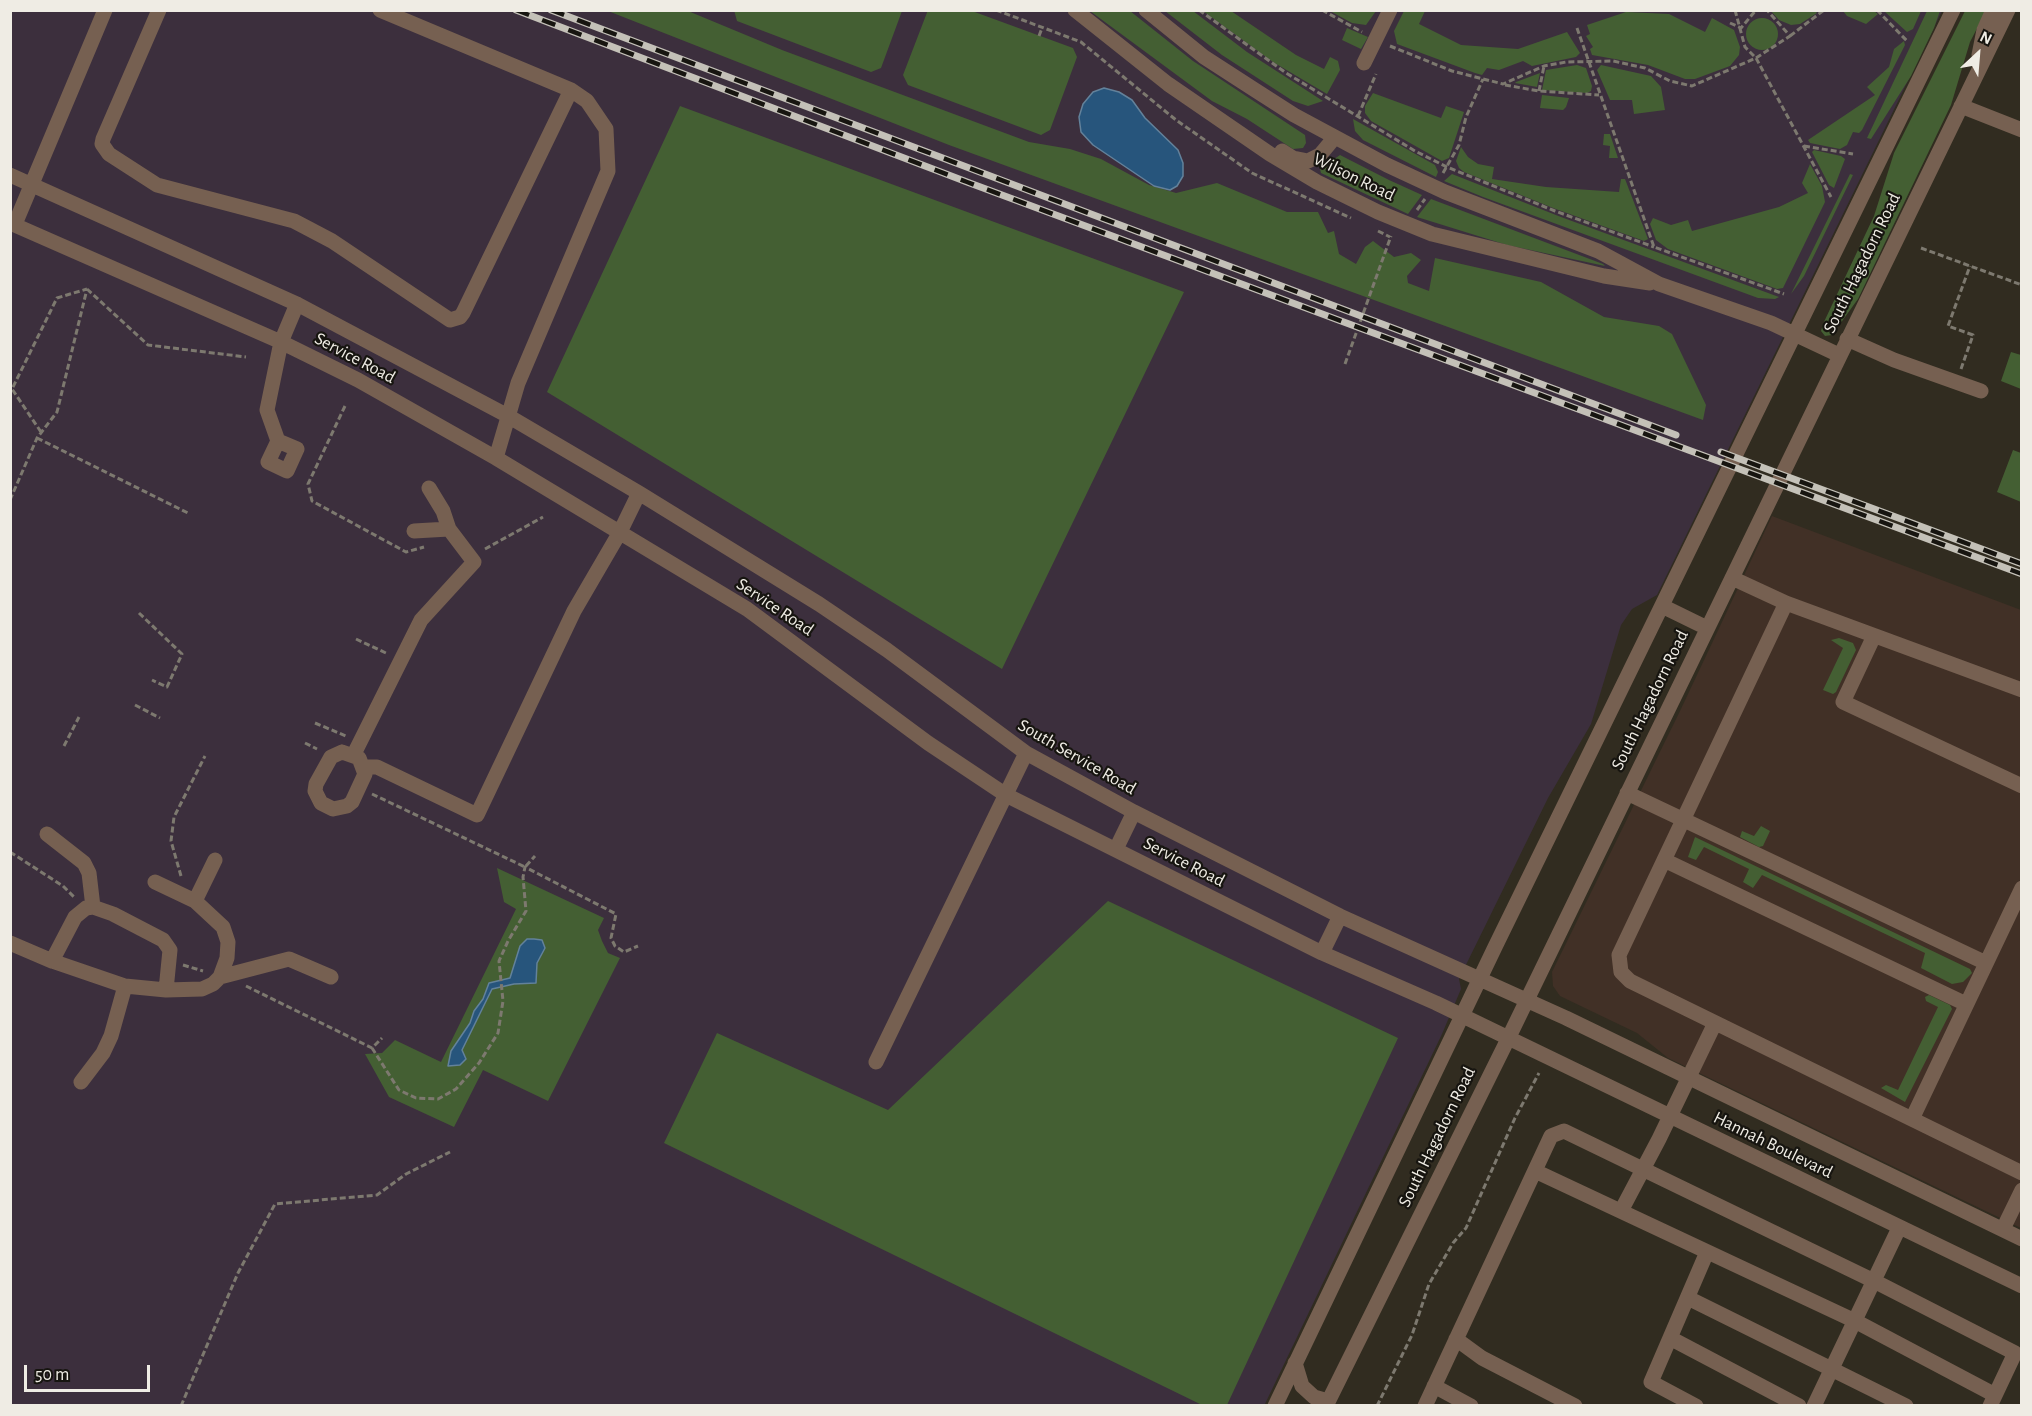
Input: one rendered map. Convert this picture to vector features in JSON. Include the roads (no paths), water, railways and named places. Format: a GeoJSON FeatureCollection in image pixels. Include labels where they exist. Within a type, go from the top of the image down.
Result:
{"type":"FeatureCollection","features":[{"type":"Feature","properties":{"kind":"street"},"geometry":{"type":"LineString","coordinates":[[13,224],[105,10]]}},
{"type":"Feature","properties":{"kind":"street"},"geometry":{"type":"LineString","coordinates":[[159,10],[103,139],[102,144],[109,154],[157,185],[294,221],[332,241],[450,320],[460,317],[571,90]]}},
{"type":"Feature","properties":{"kind":"street"},"geometry":{"type":"LineString","coordinates":[[380,10],[571,90],[586,101],[606,129],[608,171],[518,383],[496,458]]}},
{"type":"Feature","properties":{"kind":"street","name":"Wilson Road"},"geometry":{"type":"LineString","coordinates":[[1075,10],[1200,107],[1317,182],[1432,234],[1592,274],[1659,284]]}},
{"type":"Feature","properties":{"kind":"street","name":"Wilson Road"},"geometry":{"type":"LineString","coordinates":[[1146,10],[1204,57],[1294,115],[1433,187],[1598,251],[1659,284],[1795,333],[1839,355]]}},
{"type":"Feature","properties":{"kind":"street"},"geometry":{"type":"LineString","coordinates":[[1371,66],[1382,42],[1390,10]]}},
{"type":"Feature","properties":{"kind":"street","name":"South Hagadorn Road"},"geometry":{"type":"LineString","coordinates":[[1275,1406],[1480,978],[1953,10]]}},
{"type":"Feature","properties":{"kind":"street"},"geometry":{"type":"LineString","coordinates":[[1976,76],[1984,30],[1993,10]]}},
{"type":"Feature","properties":{"kind":"street","name":"South Hagadorn Road"},"geometry":{"type":"LineString","coordinates":[[1327,1403],[1508,1039],[2008,10]]}},
{"type":"Feature","properties":{"kind":"street"},"geometry":{"type":"LineString","coordinates":[[1961,106],[2022,130]]}},
{"type":"Feature","properties":{"kind":"street"},"geometry":{"type":"LineString","coordinates":[[1200,107],[1235,121],[1293,158],[1308,161],[1320,156],[1335,137]]}},
{"type":"Feature","properties":{"kind":"street","name":"Service Road"},"geometry":{"type":"LineString","coordinates":[[10,175],[297,304],[508,416],[639,493]]}},
{"type":"Feature","properties":{"kind":"street","name":"Service Road"},"geometry":{"type":"LineString","coordinates":[[13,224],[281,342],[358,380],[496,458],[747,609],[928,743],[1006,795],[1322,953],[1508,1039]]}},
{"type":"Feature","properties":{"kind":"street"},"geometry":{"type":"LineString","coordinates":[[278,441],[267,410],[281,342],[297,304]]}},
{"type":"Feature","properties":{"kind":"street"},"geometry":{"type":"LineString","coordinates":[[1847,339],[1894,360],[1981,391]]}},
{"type":"Feature","properties":{"kind":"street"},"geometry":{"type":"LineString","coordinates":[[354,754],[421,620],[474,562],[449,530],[443,511],[429,488]]}},
{"type":"Feature","properties":{"kind":"street"},"geometry":{"type":"LineString","coordinates":[[364,767],[377,767],[477,814],[574,611],[620,532],[639,493]]}},
{"type":"Feature","properties":{"kind":"street","name":"South Service Road"},"geometry":{"type":"LineString","coordinates":[[639,493],[819,604],[887,650],[1026,753],[1134,812],[1340,916],[1527,999]]}},
{"type":"Feature","properties":{"kind":"street"},"geometry":{"type":"LineString","coordinates":[[414,531],[449,530]]}},
{"type":"Feature","properties":{"kind":"street"},"geometry":{"type":"LineString","coordinates":[[1732,578],[1786,603],[2022,690]]}},
{"type":"Feature","properties":{"kind":"street"},"geometry":{"type":"LineString","coordinates":[[1786,603],[1619,955],[1618,967],[1630,981],[2022,1173]]}},
{"type":"Feature","properties":{"kind":"street"},"geometry":{"type":"LineString","coordinates":[[1662,606],[1707,628]]}},
{"type":"Feature","properties":{"kind":"street"},"geometry":{"type":"LineString","coordinates":[[1874,636],[1843,702],[2022,786]]}},
{"type":"Feature","properties":{"kind":"street"},"geometry":{"type":"LineString","coordinates":[[342,752],[354,754],[364,767],[365,774],[352,802],[340,808],[327,807],[321,803],[315,791],[318,778],[331,757],[342,752]]}},
{"type":"Feature","properties":{"kind":"street"},"geometry":{"type":"LineString","coordinates":[[876,1062],[1026,753]]}},
{"type":"Feature","properties":{"kind":"street"},"geometry":{"type":"LineString","coordinates":[[1627,793],[1986,963]]}},
{"type":"Feature","properties":{"kind":"street"},"geometry":{"type":"LineString","coordinates":[[1116,849],[1134,812]]}},
{"type":"Feature","properties":{"kind":"street"},"geometry":{"type":"LineString","coordinates":[[46,834],[84,862],[89,873],[89,908]]}},
{"type":"Feature","properties":{"kind":"street"},"geometry":{"type":"LineString","coordinates":[[195,901],[215,860]]}},
{"type":"Feature","properties":{"kind":"street"},"geometry":{"type":"LineString","coordinates":[[1664,860],[1966,1004]]}},
{"type":"Feature","properties":{"kind":"street"},"geometry":{"type":"LineString","coordinates":[[155,882],[195,901],[223,927],[228,942],[227,958],[220,977]]}},
{"type":"Feature","properties":{"kind":"street"},"geometry":{"type":"LineString","coordinates":[[1912,1119],[2022,888]]}},
{"type":"Feature","properties":{"kind":"street"},"geometry":{"type":"LineString","coordinates":[[89,908],[163,940],[170,950],[171,959],[166,990]]}},
{"type":"Feature","properties":{"kind":"street"},"geometry":{"type":"LineString","coordinates":[[52,961],[75,917],[89,908]]}},
{"type":"Feature","properties":{"kind":"street"},"geometry":{"type":"LineString","coordinates":[[1322,953],[1340,916]]}},
{"type":"Feature","properties":{"kind":"street"},"geometry":{"type":"LineString","coordinates":[[10,943],[52,961],[125,986],[166,990],[202,989],[220,977],[289,959],[331,977]]}},
{"type":"Feature","properties":{"kind":"street"},"geometry":{"type":"LineString","coordinates":[[81,1083],[111,1036],[125,986]]}},
{"type":"Feature","properties":{"kind":"street","name":"Hannah Boulevard"},"geometry":{"type":"LineString","coordinates":[[1527,999],[2022,1239]]}},
{"type":"Feature","properties":{"kind":"street"},"geometry":{"type":"LineString","coordinates":[[1621,1211],[1715,1023]]}},
{"type":"Feature","properties":{"kind":"street","name":"Hannah Boulevard"},"geometry":{"type":"LineString","coordinates":[[1508,1039],[2022,1286]]}},
{"type":"Feature","properties":{"kind":"street"},"geometry":{"type":"LineString","coordinates":[[1425,1406],[1551,1136],[1564,1131],[1874,1281],[2015,1353],[1992,1400],[1854,1321],[1535,1171]]}},
{"type":"Feature","properties":{"kind":"street"},"geometry":{"type":"LineString","coordinates":[[2003,1229],[2022,1190]]}},
{"type":"Feature","properties":{"kind":"street"},"geometry":{"type":"LineString","coordinates":[[1814,1406],[1899,1228]]}},
{"type":"Feature","properties":{"kind":"street"},"geometry":{"type":"LineString","coordinates":[[1696,1406],[1651,1382],[1707,1252]]}},
{"type":"Feature","properties":{"kind":"street"},"geometry":{"type":"LineString","coordinates":[[1688,1298],[1906,1406]]}},
{"type":"Feature","properties":{"kind":"street"},"geometry":{"type":"LineString","coordinates":[[1670,1338],[1799,1406]]}},
{"type":"Feature","properties":{"kind":"street"},"geometry":{"type":"LineString","coordinates":[[1456,1339],[1482,1358],[1575,1406]]}},
{"type":"Feature","properties":{"kind":"street"},"geometry":{"type":"LineString","coordinates":[[1295,1363],[1302,1386],[1327,1403]]}},
{"type":"Feature","properties":{"kind":"street"},"geometry":{"type":"LineString","coordinates":[[1434,1386],[1471,1406]]}},
{"type":"Feature","properties":{"kind":"water"},"geometry":{"type":"Polygon","coordinates":[[[1104,88],[1119,92],[1132,100],[1145,118],[1178,150],[1183,163],[1183,176],[1177,186],[1170,190],[1154,186],[1093,145],[1081,132],[1079,117],[1083,104],[1093,92],[1104,88]]]}},
{"type":"Feature","properties":{"kind":"water"},"geometry":{"type":"Polygon","coordinates":[[[527,939],[542,940],[545,948],[537,963],[536,983],[514,984],[492,989],[462,1050],[466,1059],[460,1065],[448,1066],[451,1051],[470,1023],[489,983],[510,978],[520,946],[527,939]]]}},
{"type":"Feature","properties":{"kind":"railway"},"geometry":{"type":"LineString","coordinates":[[516,10],[967,182],[2022,574]]}},
{"type":"Feature","properties":{"kind":"railway"},"geometry":{"type":"LineString","coordinates":[[551,10],[1676,435]]}},
{"type":"Feature","properties":{"kind":"railway"},"geometry":{"type":"LineString","coordinates":[[1721,452],[2022,564]]}}]}
